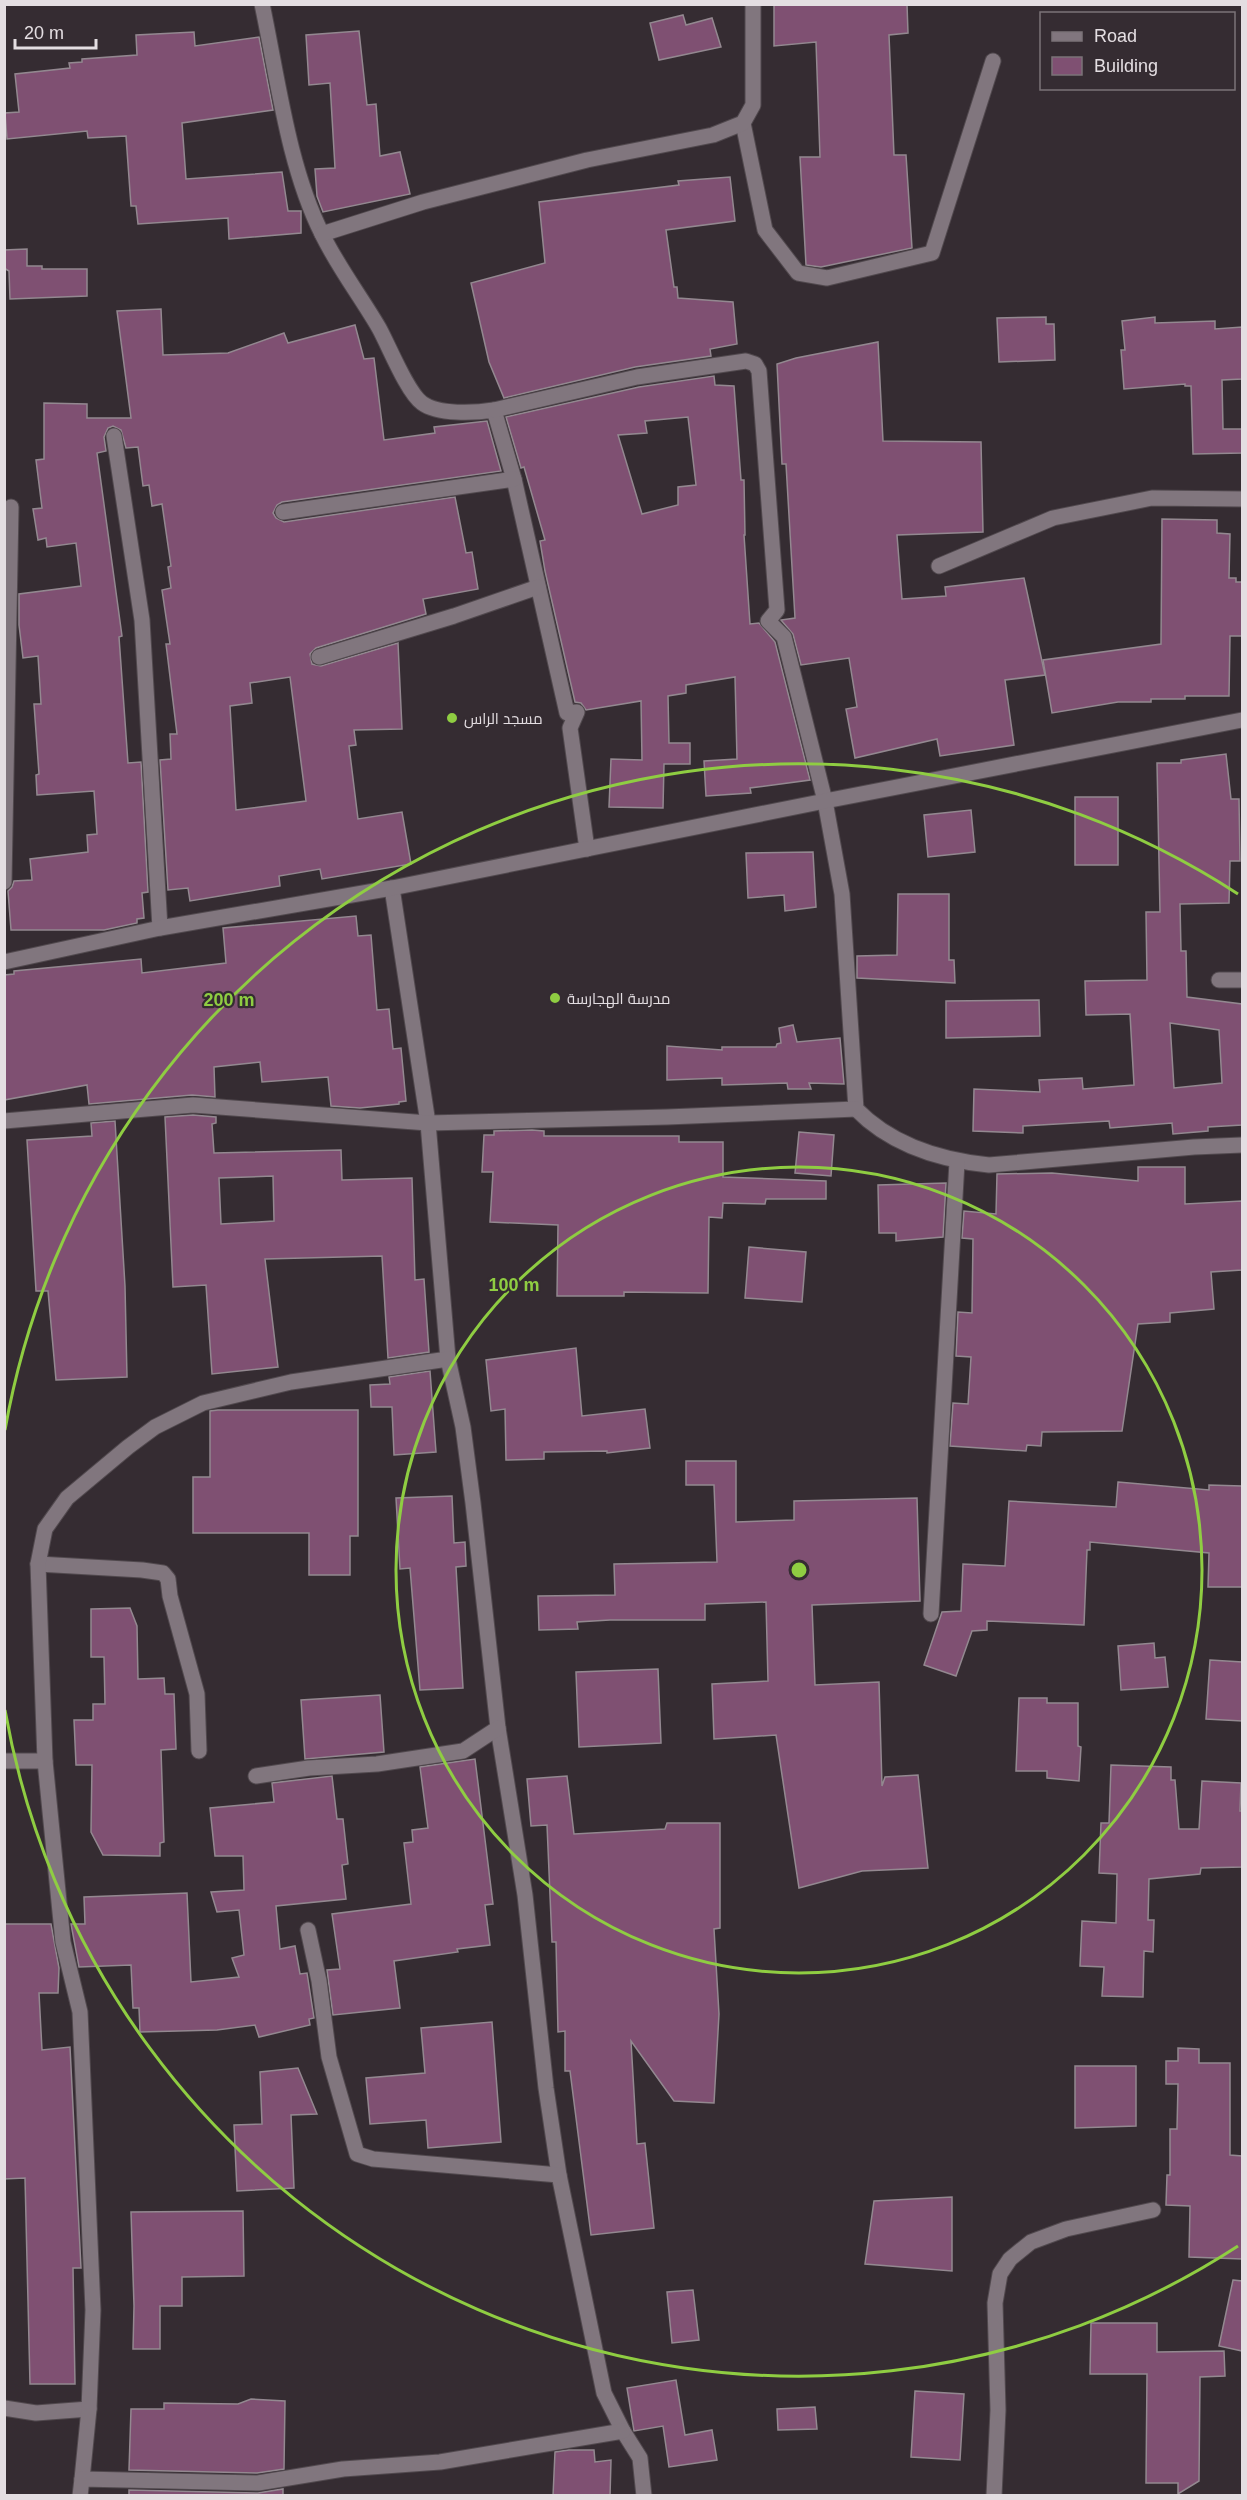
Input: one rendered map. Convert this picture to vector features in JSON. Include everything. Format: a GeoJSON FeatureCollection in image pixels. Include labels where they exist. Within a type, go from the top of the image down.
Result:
{"type":"FeatureCollection","features":[{"type":"Feature","properties":{"kind":"street"},"geometry":{"type":"LineString","coordinates":[[262,4],[287,124],[303,185],[322,234],[379,329],[409,385],[422,403],[440,409],[472,414],[638,377],[746,361],[755,364],[761,383],[777,610],[768,621],[784,637],[825,801],[842,894],[856,1109],[871,1125],[921,1151],[957,1162],[989,1165],[1242,1145]]}},
{"type":"Feature","properties":{"kind":"street"},"geometry":{"type":"LineString","coordinates":[[322,234],[423,202],[586,160],[713,135],[743,123],[753,105],[753,4]]}},
{"type":"Feature","properties":{"kind":"street"},"geometry":{"type":"LineString","coordinates":[[743,123],[765,230],[798,273],[827,278],[932,253],[993,61]]}},
{"type":"Feature","properties":{"kind":"street"},"geometry":{"type":"LineString","coordinates":[[494,410],[514,479],[567,714],[577,712],[570,728],[586,849]]}},
{"type":"Feature","properties":{"kind":"street"},"geometry":{"type":"LineString","coordinates":[[114,436],[142,620],[160,928]]}},
{"type":"Feature","properties":{"kind":"street"},"geometry":{"type":"LineString","coordinates":[[283,512],[514,479]]}},
{"type":"Feature","properties":{"kind":"street"},"geometry":{"type":"LineString","coordinates":[[939,566],[1053,518],[1152,498],[1242,499]]}},
{"type":"Feature","properties":{"kind":"street"},"geometry":{"type":"LineString","coordinates":[[4,882],[11,507]]}},
{"type":"Feature","properties":{"kind":"street"},"geometry":{"type":"LineString","coordinates":[[319,657],[454,616],[538,586]]}},
{"type":"Feature","properties":{"kind":"street"},"geometry":{"type":"LineString","coordinates":[[4,962],[160,928],[392,888],[1242,720]]}},
{"type":"Feature","properties":{"kind":"street"},"geometry":{"type":"LineString","coordinates":[[392,888],[428,1123],[448,1359],[462,1427],[473,1503],[498,1728],[525,1895],[546,2088],[559,2175],[604,2393],[640,2458],[644,2496]]}},
{"type":"Feature","properties":{"kind":"street"},"geometry":{"type":"LineString","coordinates":[[1219,980],[1242,980]]}},
{"type":"Feature","properties":{"kind":"street"},"geometry":{"type":"LineString","coordinates":[[4,1121],[192,1105],[428,1123],[667,1117],[856,1109]]}},
{"type":"Feature","properties":{"kind":"street"},"geometry":{"type":"LineString","coordinates":[[931,1614],[957,1162]]}},
{"type":"Feature","properties":{"kind":"street"},"geometry":{"type":"LineString","coordinates":[[80,2496],[89,2409],[93,2310],[80,2012],[63,1942],[45,1761],[38,1564],[45,1529],[67,1498],[128,1447],[175,1416],[203,1403],[291,1382],[448,1359]]}},
{"type":"Feature","properties":{"kind":"street"},"geometry":{"type":"LineString","coordinates":[[38,1564],[163,1573],[168,1579],[170,1596],[197,1694],[199,1751]]}},
{"type":"Feature","properties":{"kind":"street"},"geometry":{"type":"LineString","coordinates":[[256,1776],[309,1768],[377,1764],[463,1750],[498,1728]]}},
{"type":"Feature","properties":{"kind":"street"},"geometry":{"type":"LineString","coordinates":[[4,1761],[45,1761]]}},
{"type":"Feature","properties":{"kind":"street"},"geometry":{"type":"LineString","coordinates":[[308,1930],[319,1981],[329,2057],[357,2154],[366,2158],[384,2160],[559,2175]]}},
{"type":"Feature","properties":{"kind":"street"},"geometry":{"type":"LineString","coordinates":[[994,2496],[998,2410],[995,2303],[1000,2274],[1010,2259],[1031,2242],[1066,2229],[1153,2210]]}},
{"type":"Feature","properties":{"kind":"street"},"geometry":{"type":"LineString","coordinates":[[4,2408],[36,2413],[89,2409]]}},
{"type":"Feature","properties":{"kind":"street"},"geometry":{"type":"LineString","coordinates":[[82,2479],[258,2483],[343,2469],[440,2462],[623,2431]]}},
{"type":"Feature","properties":{"kind":"building"},"geometry":{"type":"Polygon","coordinates":[[[774,4],[907,4],[908,33],[889,35],[894,155],[906,155],[912,248],[821,267],[806,265],[800,157],[820,157],[816,42],[774,46],[774,4]]]}},
{"type":"Feature","properties":{"kind":"building"},"geometry":{"type":"Polygon","coordinates":[[[683,15],[686,25],[712,18],[721,47],[659,60],[650,23],[683,15]]]}},
{"type":"Feature","properties":{"kind":"building"},"geometry":{"type":"Polygon","coordinates":[[[359,31],[367,105],[376,104],[380,156],[400,152],[410,194],[323,212],[317,196],[315,169],[335,168],[330,83],[309,85],[306,35],[359,31]]]}},
{"type":"Feature","properties":{"kind":"building"},"geometry":{"type":"Polygon","coordinates":[[[194,32],[195,46],[259,37],[273,110],[182,123],[186,179],[282,172],[288,211],[301,211],[301,233],[229,239],[228,218],[138,224],[136,206],[131,206],[126,136],[88,138],[87,131],[7,139],[5,113],[19,112],[15,74],[70,68],[69,63],[82,62],[82,59],[137,55],[136,35],[194,32]]]}},
{"type":"Feature","properties":{"kind":"building"},"geometry":{"type":"Polygon","coordinates":[[[730,177],[735,221],[666,230],[674,287],[677,287],[678,298],[733,302],[737,344],[710,349],[711,356],[635,367],[504,398],[489,362],[471,283],[545,263],[539,202],[679,185],[678,181],[730,177]]]}},
{"type":"Feature","properties":{"kind":"building"},"geometry":{"type":"Polygon","coordinates":[[[27,249],[27,266],[42,266],[42,269],[87,269],[87,296],[10,299],[9,271],[4,268],[4,250],[27,249]]]}},
{"type":"Feature","properties":{"kind":"building"},"geometry":{"type":"Polygon","coordinates":[[[161,309],[163,355],[228,353],[284,333],[288,343],[355,325],[364,359],[374,358],[384,440],[435,433],[434,427],[487,421],[501,471],[282,502],[277,505],[273,513],[276,518],[284,522],[455,497],[466,553],[472,552],[478,589],[423,599],[426,614],[316,648],[310,654],[312,664],[321,666],[398,643],[402,729],[354,730],[356,745],[349,746],[358,819],[402,812],[411,864],[322,879],[320,869],[279,876],[280,886],[190,901],[188,888],[168,890],[160,760],[171,759],[170,734],[177,734],[166,644],[170,644],[162,590],[171,588],[168,567],[171,566],[162,504],[152,506],[149,485],[143,486],[138,447],[126,448],[121,430],[113,426],[108,428],[104,437],[106,451],[97,453],[122,636],[119,637],[128,763],[141,762],[148,892],[142,893],[144,918],[137,919],[137,923],[104,930],[11,930],[8,891],[14,881],[32,880],[30,859],[88,852],[87,835],[97,834],[94,791],[37,795],[36,775],[39,774],[34,704],[41,704],[38,656],[23,658],[19,625],[19,594],[81,586],[76,543],[47,547],[46,538],[38,540],[33,509],[42,508],[36,460],[44,459],[44,403],[87,404],[87,418],[131,418],[117,311],[161,309]],[[290,677],[250,683],[252,703],[230,706],[236,810],[306,801],[290,677]]]}},
{"type":"Feature","properties":{"kind":"building"},"geometry":{"type":"Polygon","coordinates":[[[1046,317],[1046,324],[1054,324],[1055,360],[999,362],[997,318],[1046,317]]]}},
{"type":"Feature","properties":{"kind":"building"},"geometry":{"type":"Polygon","coordinates":[[[1155,317],[1155,323],[1215,321],[1215,329],[1242,327],[1242,379],[1222,380],[1223,429],[1242,429],[1242,453],[1193,454],[1191,386],[1185,386],[1185,384],[1124,389],[1121,350],[1125,350],[1122,321],[1155,317]]]}},
{"type":"Feature","properties":{"kind":"building"},"geometry":{"type":"Polygon","coordinates":[[[878,342],[883,441],[981,442],[983,532],[897,535],[902,599],[946,596],[945,587],[1024,578],[1045,675],[1005,680],[1014,745],[940,756],[937,739],[855,758],[846,709],[857,707],[849,658],[801,665],[793,634],[781,620],[795,618],[786,464],[782,464],[777,364],[796,358],[878,342]]]}},
{"type":"Feature","properties":{"kind":"building"},"geometry":{"type":"Polygon","coordinates":[[[714,376],[715,385],[734,386],[741,480],[744,480],[744,535],[750,624],[759,623],[775,642],[810,780],[750,788],[751,793],[706,796],[704,761],[737,759],[735,677],[686,685],[686,693],[668,696],[669,743],[690,743],[690,764],[664,764],[663,808],[609,807],[611,759],[642,760],[641,701],[586,710],[581,703],[575,702],[545,571],[540,541],[545,540],[524,467],[521,468],[506,417],[639,387],[714,376]],[[688,417],[645,421],[647,433],[618,435],[642,514],[678,505],[678,487],[696,485],[688,417]]]}},
{"type":"Feature","properties":{"kind":"building"},"geometry":{"type":"Polygon","coordinates":[[[1162,519],[1217,520],[1217,533],[1230,534],[1229,578],[1236,578],[1236,582],[1242,582],[1242,636],[1230,636],[1229,696],[1185,696],[1185,699],[1118,702],[1052,713],[1043,660],[1161,644],[1162,519]]]}},
{"type":"Feature","properties":{"kind":"building"},"geometry":{"type":"Polygon","coordinates":[[[1226,754],[1231,799],[1239,799],[1240,861],[1230,861],[1229,903],[1180,904],[1181,951],[1186,951],[1187,997],[1242,1004],[1242,1125],[1208,1127],[1208,1131],[1173,1134],[1172,1123],[1110,1128],[1109,1121],[1023,1126],[1023,1133],[973,1131],[974,1089],[1040,1092],[1039,1080],[1082,1078],[1083,1089],[1134,1085],[1130,1014],[1086,1015],[1085,981],[1147,980],[1146,912],[1160,912],[1157,763],[1181,763],[1181,760],[1226,754]],[[1170,1023],[1174,1088],[1222,1083],[1219,1030],[1170,1023]]]}},
{"type":"Feature","properties":{"kind":"building"},"geometry":{"type":"Polygon","coordinates":[[[1075,797],[1118,797],[1118,865],[1075,865],[1075,797]]]}},
{"type":"Feature","properties":{"kind":"building"},"geometry":{"type":"Polygon","coordinates":[[[971,810],[975,852],[928,857],[924,815],[971,810]]]}},
{"type":"Feature","properties":{"kind":"building"},"geometry":{"type":"Polygon","coordinates":[[[813,852],[816,907],[785,911],[784,895],[748,898],[746,853],[813,852]]]}},
{"type":"Feature","properties":{"kind":"building"},"geometry":{"type":"Polygon","coordinates":[[[898,894],[949,894],[949,960],[954,960],[955,983],[857,978],[857,956],[897,955],[898,894]]]}},
{"type":"Feature","properties":{"kind":"building"},"geometry":{"type":"Polygon","coordinates":[[[356,916],[358,936],[371,935],[377,1010],[389,1009],[393,1049],[401,1048],[406,1101],[399,1102],[399,1104],[360,1108],[331,1106],[328,1077],[262,1082],[260,1062],[214,1067],[215,1097],[192,1095],[89,1104],[87,1085],[4,1100],[4,975],[14,974],[14,971],[141,959],[142,973],[226,963],[223,928],[356,916]]]}},
{"type":"Feature","properties":{"kind":"building"},"geometry":{"type":"Polygon","coordinates":[[[1039,1000],[1040,1036],[946,1038],[946,1001],[1039,1000]]]}},
{"type":"Feature","properties":{"kind":"building"},"geometry":{"type":"Polygon","coordinates":[[[793,1025],[797,1042],[840,1038],[844,1084],[809,1083],[811,1089],[788,1089],[787,1083],[722,1085],[722,1078],[667,1080],[667,1046],[722,1050],[722,1047],[776,1047],[781,1043],[779,1028],[793,1025]]]}},
{"type":"Feature","properties":{"kind":"building"},"geometry":{"type":"Polygon","coordinates":[[[193,1115],[216,1117],[216,1123],[212,1124],[214,1153],[341,1150],[342,1180],[412,1178],[415,1280],[424,1279],[429,1352],[388,1358],[382,1256],[265,1259],[278,1367],[212,1374],[206,1285],[173,1287],[165,1117],[193,1115]],[[273,1176],[219,1178],[221,1224],[274,1221],[273,1176]]]}},
{"type":"Feature","properties":{"kind":"building"},"geometry":{"type":"Polygon","coordinates":[[[115,1121],[125,1286],[127,1377],[56,1380],[48,1291],[36,1291],[27,1140],[92,1136],[91,1123],[115,1121]]]}},
{"type":"Feature","properties":{"kind":"building"},"geometry":{"type":"Polygon","coordinates":[[[494,1131],[544,1131],[544,1136],[679,1136],[679,1142],[723,1142],[723,1177],[826,1181],[826,1199],[766,1199],[765,1204],[723,1203],[722,1218],[709,1217],[708,1293],[624,1292],[624,1296],[557,1296],[558,1225],[490,1222],[493,1172],[482,1172],[484,1135],[494,1135],[494,1131]]]}},
{"type":"Feature","properties":{"kind":"building"},"geometry":{"type":"Polygon","coordinates":[[[799,1132],[834,1135],[831,1176],[795,1173],[799,1132]]]}},
{"type":"Feature","properties":{"kind":"building"},"geometry":{"type":"Polygon","coordinates":[[[1138,1167],[1185,1167],[1185,1204],[1242,1201],[1242,1270],[1211,1272],[1214,1309],[1170,1313],[1170,1322],[1138,1324],[1122,1431],[1042,1432],[1041,1446],[1027,1445],[1026,1451],[950,1446],[953,1403],[968,1404],[971,1357],[956,1356],[958,1312],[972,1313],[973,1239],[962,1238],[964,1211],[996,1214],[997,1174],[1052,1173],[1138,1181],[1138,1167]]]}},
{"type":"Feature","properties":{"kind":"building"},"geometry":{"type":"Polygon","coordinates":[[[946,1183],[943,1237],[896,1241],[896,1233],[879,1233],[878,1185],[946,1183]]]}},
{"type":"Feature","properties":{"kind":"building"},"geometry":{"type":"Polygon","coordinates":[[[749,1247],[806,1252],[802,1302],[745,1298],[749,1247]]]}},
{"type":"Feature","properties":{"kind":"building"},"geometry":{"type":"Polygon","coordinates":[[[576,1348],[582,1416],[645,1409],[650,1448],[607,1453],[607,1451],[544,1452],[544,1459],[506,1460],[505,1409],[491,1411],[486,1360],[576,1348]]]}},
{"type":"Feature","properties":{"kind":"building"},"geometry":{"type":"Polygon","coordinates":[[[430,1371],[436,1452],[394,1455],[392,1407],[371,1407],[370,1385],[390,1384],[389,1377],[430,1371]]]}},
{"type":"Feature","properties":{"kind":"building"},"geometry":{"type":"Polygon","coordinates":[[[358,1410],[358,1536],[350,1536],[350,1575],[309,1575],[309,1533],[193,1533],[193,1477],[210,1477],[210,1411],[358,1410]]]}},
{"type":"Feature","properties":{"kind":"building"},"geometry":{"type":"Polygon","coordinates":[[[686,1461],[736,1461],[736,1522],[794,1520],[794,1501],[917,1498],[920,1601],[812,1605],[815,1685],[879,1682],[882,1786],[885,1777],[918,1775],[928,1868],[862,1871],[799,1888],[776,1735],[714,1739],[712,1684],[768,1681],[766,1602],[705,1604],[705,1620],[610,1620],[577,1622],[578,1629],[539,1630],[538,1596],[615,1595],[614,1564],[717,1562],[714,1485],[686,1485],[686,1461]]]}},
{"type":"Feature","properties":{"kind":"building"},"geometry":{"type":"Polygon","coordinates":[[[1118,1482],[1209,1490],[1209,1485],[1242,1486],[1242,1587],[1208,1587],[1209,1553],[1090,1542],[1090,1550],[1087,1550],[1084,1625],[987,1621],[987,1630],[972,1631],[956,1676],[924,1665],[942,1612],[961,1611],[963,1564],[1005,1566],[1009,1501],[1116,1507],[1118,1482]]]}},
{"type":"Feature","properties":{"kind":"building"},"geometry":{"type":"Polygon","coordinates":[[[452,1496],[454,1543],[465,1542],[466,1566],[456,1567],[463,1688],[420,1690],[410,1568],[400,1569],[396,1498],[452,1496]]]}},
{"type":"Feature","properties":{"kind":"building"},"geometry":{"type":"Polygon","coordinates":[[[130,1608],[137,1626],[138,1679],[164,1678],[165,1694],[174,1694],[176,1749],[161,1750],[164,1842],[160,1843],[160,1856],[103,1855],[91,1832],[92,1765],[76,1765],[74,1720],[93,1720],[93,1704],[105,1704],[104,1657],[91,1657],[91,1609],[130,1608]]]}},
{"type":"Feature","properties":{"kind":"building"},"geometry":{"type":"Polygon","coordinates":[[[1154,1643],[1155,1658],[1165,1657],[1168,1687],[1121,1690],[1118,1646],[1154,1643]]]}},
{"type":"Feature","properties":{"kind":"building"},"geometry":{"type":"Polygon","coordinates":[[[1210,1660],[1242,1662],[1242,1721],[1206,1719],[1210,1660]]]}},
{"type":"Feature","properties":{"kind":"building"},"geometry":{"type":"Polygon","coordinates":[[[658,1669],[661,1743],[579,1747],[576,1672],[658,1669]]]}},
{"type":"Feature","properties":{"kind":"building"},"geometry":{"type":"Polygon","coordinates":[[[380,1695],[384,1752],[305,1759],[301,1700],[380,1695]]]}},
{"type":"Feature","properties":{"kind":"building"},"geometry":{"type":"Polygon","coordinates":[[[1019,1698],[1047,1698],[1047,1703],[1078,1703],[1078,1746],[1081,1747],[1079,1781],[1047,1778],[1047,1771],[1016,1771],[1019,1698]]]}},
{"type":"Feature","properties":{"kind":"building"},"geometry":{"type":"Polygon","coordinates":[[[475,1759],[493,1904],[485,1905],[490,1945],[394,1961],[400,2008],[333,2015],[327,1970],[340,1969],[332,1914],[411,1904],[404,1843],[413,1842],[412,1830],[428,1828],[420,1767],[475,1759]]]}},
{"type":"Feature","properties":{"kind":"building"},"geometry":{"type":"Polygon","coordinates":[[[1111,1765],[1171,1767],[1171,1780],[1175,1780],[1179,1829],[1199,1829],[1202,1781],[1241,1783],[1242,1867],[1201,1868],[1200,1874],[1149,1879],[1148,1920],[1154,1920],[1153,1952],[1144,1951],[1143,1997],[1102,1996],[1104,1967],[1080,1966],[1082,1921],[1116,1923],[1117,1874],[1099,1873],[1101,1823],[1109,1823],[1111,1765]]]}},
{"type":"Feature","properties":{"kind":"building"},"geometry":{"type":"Polygon","coordinates":[[[332,1776],[337,1819],[343,1819],[348,1864],[342,1865],[346,1899],[276,1906],[280,1949],[295,1946],[300,1974],[307,1973],[314,2018],[309,2019],[310,2025],[259,2037],[255,2025],[217,2030],[140,2032],[139,2008],[133,2008],[131,1965],[79,1967],[71,1924],[85,1924],[84,1897],[187,1893],[191,1982],[239,1977],[232,1958],[244,1955],[239,1910],[217,1912],[211,1892],[244,1890],[243,1856],[215,1856],[210,1808],[274,1802],[272,1783],[332,1776]]]}},
{"type":"Feature","properties":{"kind":"building"},"geometry":{"type":"Polygon","coordinates":[[[567,1776],[574,1834],[665,1829],[667,1823],[720,1823],[720,1928],[714,1929],[719,2014],[714,2103],[674,2101],[631,2041],[637,2144],[645,2143],[654,2228],[591,2235],[570,2071],[565,2071],[565,2031],[558,2032],[556,1942],[552,1942],[547,1825],[531,1826],[527,1779],[567,1776]]]}},
{"type":"Feature","properties":{"kind":"building"},"geometry":{"type":"Polygon","coordinates":[[[4,1924],[51,1924],[59,1968],[58,1993],[39,1993],[42,2050],[70,2047],[81,2268],[73,2268],[75,2384],[30,2384],[25,2178],[4,2179],[4,1924]]]}},
{"type":"Feature","properties":{"kind":"building"},"geometry":{"type":"Polygon","coordinates":[[[492,2022],[501,2142],[428,2148],[426,2120],[370,2124],[366,2078],[425,2073],[421,2028],[492,2022]]]}},
{"type":"Feature","properties":{"kind":"building"},"geometry":{"type":"Polygon","coordinates":[[[1178,2048],[1199,2049],[1199,2063],[1230,2063],[1230,2155],[1242,2156],[1242,2259],[1189,2257],[1190,2206],[1166,2205],[1167,2175],[1170,2175],[1170,2129],[1177,2129],[1178,2084],[1166,2084],[1166,2061],[1178,2061],[1178,2048]]]}},
{"type":"Feature","properties":{"kind":"building"},"geometry":{"type":"Polygon","coordinates":[[[1075,2066],[1136,2066],[1136,2126],[1075,2128],[1075,2066]]]}},
{"type":"Feature","properties":{"kind":"building"},"geometry":{"type":"Polygon","coordinates":[[[298,2068],[317,2114],[291,2115],[294,2188],[237,2191],[234,2125],[262,2124],[260,2072],[298,2068]]]}},
{"type":"Feature","properties":{"kind":"building"},"geometry":{"type":"Polygon","coordinates":[[[952,2197],[952,2271],[865,2264],[874,2201],[952,2197]]]}},
{"type":"Feature","properties":{"kind":"building"},"geometry":{"type":"Polygon","coordinates":[[[243,2211],[244,2276],[182,2277],[182,2306],[160,2306],[160,2349],[133,2349],[131,2212],[243,2211]]]}},
{"type":"Feature","properties":{"kind":"building"},"geometry":{"type":"Polygon","coordinates":[[[1233,2280],[1242,2281],[1242,2351],[1219,2346],[1233,2280]]]}},
{"type":"Feature","properties":{"kind":"building"},"geometry":{"type":"Polygon","coordinates":[[[693,2290],[699,2340],[672,2343],[667,2292],[693,2290]]]}},
{"type":"Feature","properties":{"kind":"building"},"geometry":{"type":"Polygon","coordinates":[[[1091,2323],[1157,2323],[1157,2352],[1224,2351],[1225,2376],[1200,2377],[1199,2481],[1178,2494],[1178,2483],[1146,2483],[1147,2374],[1090,2374],[1091,2323]]]}},
{"type":"Feature","properties":{"kind":"building"},"geometry":{"type":"Polygon","coordinates":[[[676,2380],[685,2435],[712,2430],[717,2460],[669,2467],[663,2426],[634,2431],[627,2388],[676,2380]]]}},
{"type":"Feature","properties":{"kind":"building"},"geometry":{"type":"Polygon","coordinates":[[[915,2391],[964,2394],[960,2460],[911,2457],[915,2391]]]}},
{"type":"Feature","properties":{"kind":"building"},"geometry":{"type":"Polygon","coordinates":[[[251,2399],[285,2401],[284,2469],[257,2473],[129,2470],[131,2409],[164,2409],[164,2403],[238,2404],[251,2399]]]}},
{"type":"Feature","properties":{"kind":"building"},"geometry":{"type":"Polygon","coordinates":[[[815,2407],[817,2429],[778,2430],[777,2409],[815,2407]]]}},
{"type":"Feature","properties":{"kind":"building"},"geometry":{"type":"Polygon","coordinates":[[[594,2450],[595,2462],[611,2460],[610,2496],[553,2496],[555,2452],[594,2450]]]}},
{"type":"Feature","properties":{"kind":"building"},"geometry":{"type":"Polygon","coordinates":[[[283,2489],[283,2496],[129,2496],[129,2490],[258,2493],[283,2489]]]}},
{"type":"Feature","properties":{"kind":"place","name":"مسجد الراس"},"geometry":{"type":"Point","coordinates":[452,718]}},
{"type":"Feature","properties":{"kind":"place","name":"مدرسة الهجارسة"},"geometry":{"type":"Point","coordinates":[555,998]}}]}
